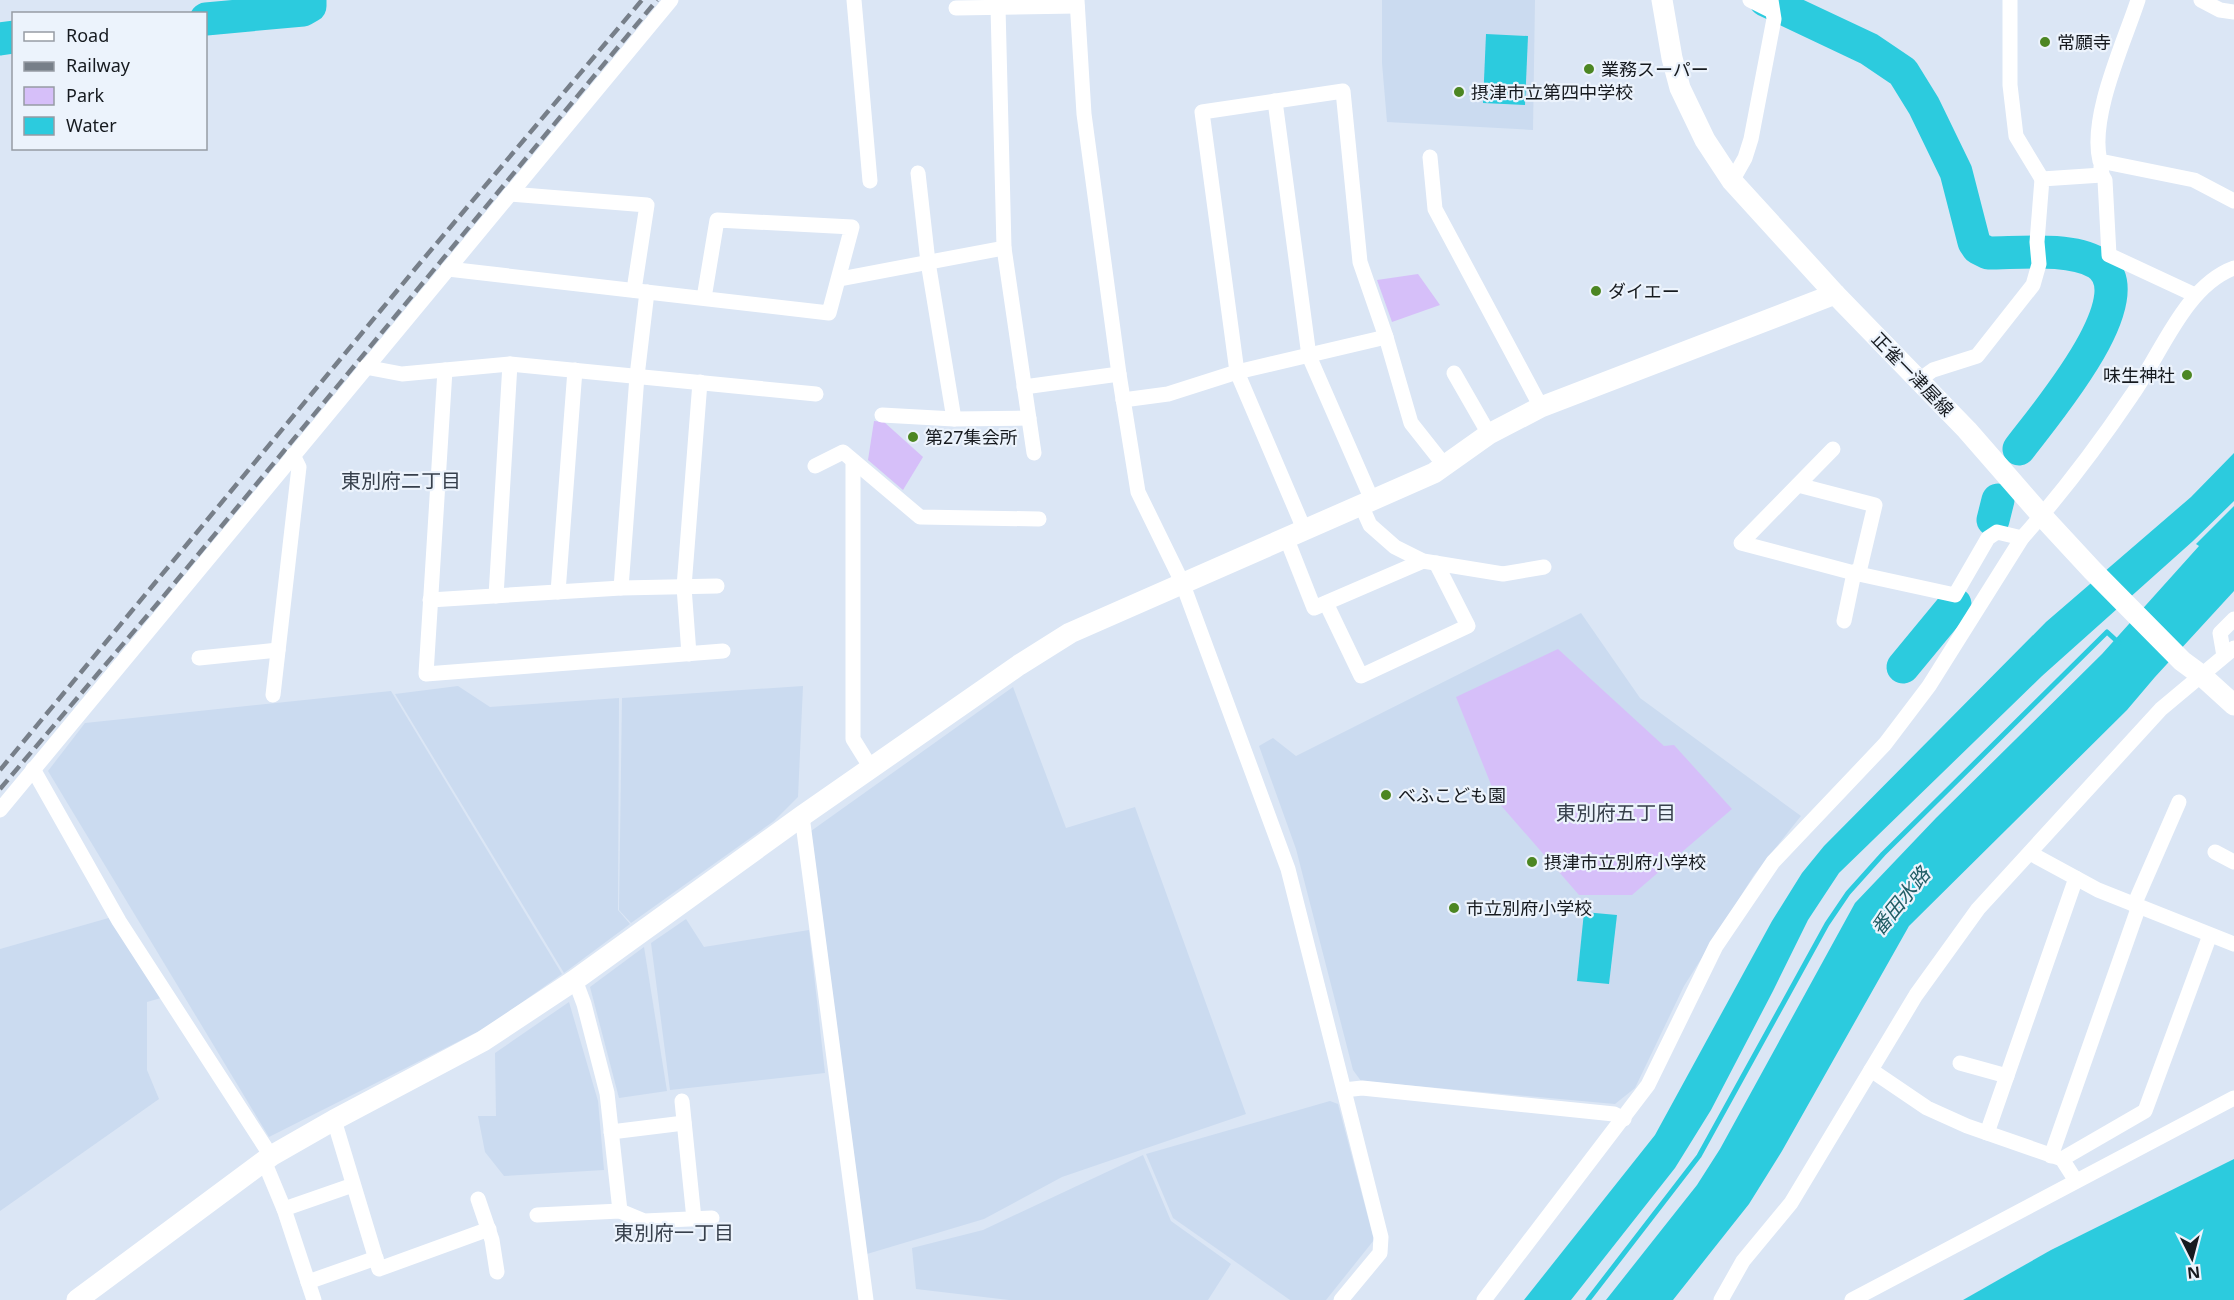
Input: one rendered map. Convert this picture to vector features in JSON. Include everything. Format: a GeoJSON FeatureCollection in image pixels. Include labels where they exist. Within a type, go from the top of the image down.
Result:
{"type":"FeatureCollection","features":[{"type":"Feature","properties":{"kind":"street"},"geometry":{"type":"LineString","coordinates":[[0,810],[671,0]]}},
{"type":"Feature","properties":{"kind":"street"},"geometry":{"type":"LineString","coordinates":[[854,0],[870,181]]}},
{"type":"Feature","properties":{"kind":"street","name":"正雀一津屋線"},"geometry":{"type":"LineString","coordinates":[[1662,0],[1672,58],[1680,88],[1705,140],[1732,181],[1835,294],[1967,430],[2092,570],[2182,661],[2234,705]]}},
{"type":"Feature","properties":{"kind":"street"},"geometry":{"type":"LineString","coordinates":[[1732,181],[1745,158],[1751,139],[1773,19],[1772,6],[1750,0]]}},
{"type":"Feature","properties":{"kind":"street"},"geometry":{"type":"LineString","coordinates":[[1919,380],[1933,370],[1977,356],[2033,285],[2039,252],[2038,220],[2042,179],[2016,136],[2010,85],[2010,0]]}},
{"type":"Feature","properties":{"kind":"street"},"geometry":{"type":"LineString","coordinates":[[2138,0],[2103,105],[2097,148],[2105,180],[2109,255],[2195,295]]}},
{"type":"Feature","properties":{"kind":"street"},"geometry":{"type":"LineString","coordinates":[[2200,0],[2220,10],[2234,12]]}},
{"type":"Feature","properties":{"kind":"street"},"geometry":{"type":"LineString","coordinates":[[956,8],[1077,3],[1084,114],[1119,374],[1138,492],[1182,582],[1288,870],[1382,1237],[1380,1252],[1341,1300]]}},
{"type":"Feature","properties":{"kind":"street"},"geometry":{"type":"LineString","coordinates":[[998,7],[1004,248],[1034,453]]}},
{"type":"Feature","properties":{"kind":"street"},"geometry":{"type":"LineString","coordinates":[[1429,562],[1314,608],[1295,533],[1237,372],[1202,112],[1343,92],[1360,262],[1386,337],[1411,423],[1445,466]]}},
{"type":"Feature","properties":{"kind":"street"},"geometry":{"type":"LineString","coordinates":[[1275,101],[1309,356],[1366,503],[1370,525],[1395,547],[1429,562],[1503,574],[1544,567]]}},
{"type":"Feature","properties":{"kind":"street"},"geometry":{"type":"LineString","coordinates":[[1430,157],[1435,209],[1541,406]]}},
{"type":"Feature","properties":{"kind":"street"},"geometry":{"type":"LineString","coordinates":[[2042,179],[2101,168],[2194,180],[2234,201]]}},
{"type":"Feature","properties":{"kind":"street"},"geometry":{"type":"LineString","coordinates":[[918,173],[928,262],[954,419]]}},
{"type":"Feature","properties":{"kind":"street"},"geometry":{"type":"LineString","coordinates":[[510,194],[647,205],[640,291],[638,376],[621,588]]}},
{"type":"Feature","properties":{"kind":"street"},"geometry":{"type":"LineString","coordinates":[[448,269],[829,313],[840,279],[852,227],[717,220],[704,298]]}},
{"type":"Feature","properties":{"kind":"street"},"geometry":{"type":"LineString","coordinates":[[840,279],[1004,248]]}},
{"type":"Feature","properties":{"kind":"street"},"geometry":{"type":"LineString","coordinates":[[1484,1300],[1648,1085],[1716,946],[1773,862],[1886,744],[1929,686],[2022,538],[2042,516],[2133,394],[2195,295],[2211,280],[2234,268]]}},
{"type":"Feature","properties":{"kind":"street"},"geometry":{"type":"LineString","coordinates":[[77,1300],[268,1159],[334,1120],[483,1041],[575,980],[802,816],[1019,665],[1071,633],[1182,582],[1434,473],[1489,434],[1541,406],[1835,294]]}},
{"type":"Feature","properties":{"kind":"street"},"geometry":{"type":"LineString","coordinates":[[1123,400],[1168,394],[1237,372],[1386,337]]}},
{"type":"Feature","properties":{"kind":"street"},"geometry":{"type":"LineString","coordinates":[[365,368],[402,374],[510,364],[816,394]]}},
{"type":"Feature","properties":{"kind":"street"},"geometry":{"type":"LineString","coordinates":[[496,596],[510,364]]}},
{"type":"Feature","properties":{"kind":"street"},"geometry":{"type":"LineString","coordinates":[[445,370],[426,674],[723,651]]}},
{"type":"Feature","properties":{"kind":"street"},"geometry":{"type":"LineString","coordinates":[[558,592],[574,370]]}},
{"type":"Feature","properties":{"kind":"street"},"geometry":{"type":"LineString","coordinates":[[1454,373],[1489,434]]}},
{"type":"Feature","properties":{"kind":"street"},"geometry":{"type":"LineString","coordinates":[[1024,387],[1119,374]]}},
{"type":"Feature","properties":{"kind":"street"},"geometry":{"type":"LineString","coordinates":[[689,654],[684,587],[700,382]]}},
{"type":"Feature","properties":{"kind":"street"},"geometry":{"type":"LineString","coordinates":[[882,416],[954,419],[1029,418]]}},
{"type":"Feature","properties":{"kind":"street"},"geometry":{"type":"LineString","coordinates":[[1833,449],[1741,543],[1854,573],[1954,595],[1988,538],[1997,532],[2022,538]]}},
{"type":"Feature","properties":{"kind":"street"},"geometry":{"type":"LineString","coordinates":[[815,466],[843,452],[920,517],[1039,519]]}},
{"type":"Feature","properties":{"kind":"street"},"geometry":{"type":"LineString","coordinates":[[273,695],[299,467],[293,455]]}},
{"type":"Feature","properties":{"kind":"street"},"geometry":{"type":"LineString","coordinates":[[853,461],[853,739],[871,768]]}},
{"type":"Feature","properties":{"kind":"street"},"geometry":{"type":"LineString","coordinates":[[1798,485],[1875,505],[1860,567],[1854,573],[1844,621]]}},
{"type":"Feature","properties":{"kind":"street"},"geometry":{"type":"LineString","coordinates":[[1326,603],[1361,676],[1468,626],[1429,562]]}},
{"type":"Feature","properties":{"kind":"street"},"geometry":{"type":"LineString","coordinates":[[430,600],[621,588],[717,586]]}},
{"type":"Feature","properties":{"kind":"street"},"geometry":{"type":"LineString","coordinates":[[1721,1300],[1743,1261],[1791,1203],[1916,995],[1978,909],[2161,709],[2229,652],[2220,633],[2234,619]]}},
{"type":"Feature","properties":{"kind":"street"},"geometry":{"type":"LineString","coordinates":[[199,658],[278,650]]}},
{"type":"Feature","properties":{"kind":"street"},"geometry":{"type":"LineString","coordinates":[[33,769],[119,921],[268,1159],[314,1300]]}},
{"type":"Feature","properties":{"kind":"street"},"geometry":{"type":"LineString","coordinates":[[2057,1158],[2137,906],[2179,802]]}},
{"type":"Feature","properties":{"kind":"street"},"geometry":{"type":"LineString","coordinates":[[802,816],[866,1300]]}},
{"type":"Feature","properties":{"kind":"street"},"geometry":{"type":"LineString","coordinates":[[2215,852],[2234,862]]}},
{"type":"Feature","properties":{"kind":"street"},"geometry":{"type":"LineString","coordinates":[[2030,853],[2098,890],[2234,944]]}},
{"type":"Feature","properties":{"kind":"street"},"geometry":{"type":"LineString","coordinates":[[1987,1133],[2076,878]]}},
{"type":"Feature","properties":{"kind":"street"},"geometry":{"type":"LineString","coordinates":[[2057,1158],[2145,1112],[2210,935]]}},
{"type":"Feature","properties":{"kind":"street"},"geometry":{"type":"LineString","coordinates":[[575,980],[584,1004],[607,1094],[620,1211]]}},
{"type":"Feature","properties":{"kind":"street"},"geometry":{"type":"LineString","coordinates":[[1960,1063],[2007,1076]]}},
{"type":"Feature","properties":{"kind":"street"},"geometry":{"type":"LineString","coordinates":[[1871,1070],[1927,1108],[2057,1158],[2076,1182]]}},
{"type":"Feature","properties":{"kind":"street"},"geometry":{"type":"LineString","coordinates":[[1344,1090],[1362,1088],[1534,1105],[1614,1114],[1623,1119]]}},
{"type":"Feature","properties":{"kind":"street"},"geometry":{"type":"LineString","coordinates":[[1852,1300],[2234,1098]]}},
{"type":"Feature","properties":{"kind":"street"},"geometry":{"type":"LineString","coordinates":[[682,1101],[694,1219]]}},
{"type":"Feature","properties":{"kind":"street"},"geometry":{"type":"LineString","coordinates":[[334,1120],[379,1269],[489,1229]]}},
{"type":"Feature","properties":{"kind":"street"},"geometry":{"type":"LineString","coordinates":[[611,1132],[684,1123]]}},
{"type":"Feature","properties":{"kind":"street"},"geometry":{"type":"LineString","coordinates":[[284,1209],[353,1185]]}},
{"type":"Feature","properties":{"kind":"street"},"geometry":{"type":"LineString","coordinates":[[478,1198],[489,1229],[497,1272]]}},
{"type":"Feature","properties":{"kind":"street"},"geometry":{"type":"LineString","coordinates":[[537,1215],[620,1211],[644,1221],[712,1218]]}},
{"type":"Feature","properties":{"kind":"street"},"geometry":{"type":"LineString","coordinates":[[308,1282],[376,1258]]}},
{"type":"Feature","properties":{"kind":"shaded area","name":"摂津市立第四中学校"},"geometry":{"type":"Polygon","coordinates":[[[1382,0],[1535,0],[1533,130],[1387,122],[1382,63],[1382,0]]]}},
{"type":"Feature","properties":{"kind":"shaded area","name":"摂津市立別府小学校"},"geometry":{"type":"Polygon","coordinates":[[[1581,613],[1640,698],[1801,816],[1754,875],[1684,986],[1635,1088],[1615,1104],[1361,1081],[1353,1070],[1296,849],[1259,746],[1273,738],[1296,756],[1581,613]]]}},
{"type":"Feature","properties":{"kind":"shaded area"},"geometry":{"type":"Polygon","coordinates":[[[458,686],[490,707],[619,698],[618,910],[630,924],[564,973],[395,694],[458,686]]]}},
{"type":"Feature","properties":{"kind":"shaded area"},"geometry":{"type":"Polygon","coordinates":[[[803,686],[798,797],[774,821],[631,923],[619,910],[622,698],[803,686]]]}},
{"type":"Feature","properties":{"kind":"shaded area"},"geometry":{"type":"Polygon","coordinates":[[[1013,687],[1066,828],[1135,807],[1246,1114],[1062,1177],[984,1219],[867,1254],[811,831],[1013,687]]]}},
{"type":"Feature","properties":{"kind":"shaded area"},"geometry":{"type":"Polygon","coordinates":[[[391,691],[562,974],[487,1027],[269,1137],[48,771],[85,723],[391,691]]]}},
{"type":"Feature","properties":{"kind":"shaded area"},"geometry":{"type":"Polygon","coordinates":[[[112,917],[161,998],[147,1002],[147,1070],[159,1099],[0,1211],[0,949],[112,917]]]}},
{"type":"Feature","properties":{"kind":"shaded area"},"geometry":{"type":"Polygon","coordinates":[[[686,919],[704,947],[809,930],[825,1073],[670,1090],[651,943],[686,919]]]}},
{"type":"Feature","properties":{"kind":"shaded area"},"geometry":{"type":"Polygon","coordinates":[[[644,947],[667,1091],[619,1098],[590,987],[644,947]]]}},
{"type":"Feature","properties":{"kind":"shaded area"},"geometry":{"type":"Polygon","coordinates":[[[569,1002],[598,1101],[604,1170],[504,1176],[485,1152],[478,1116],[496,1116],[495,1053],[569,1002]]]}},
{"type":"Feature","properties":{"kind":"shaded area"},"geometry":{"type":"Polygon","coordinates":[[[1330,1101],[1338,1104],[1374,1240],[1326,1300],[1290,1300],[1173,1218],[1146,1154],[1330,1101]]]}},
{"type":"Feature","properties":{"kind":"shaded area"},"geometry":{"type":"Polygon","coordinates":[[[1143,1155],[1171,1221],[1231,1264],[1208,1300],[1009,1300],[916,1289],[912,1248],[983,1230],[1143,1155]]]}},
{"type":"Feature","properties":{"kind":"green space"},"geometry":{"type":"Polygon","coordinates":[[[1418,274],[1440,305],[1392,322],[1377,280],[1418,274]]]}},
{"type":"Feature","properties":{"kind":"green space"},"geometry":{"type":"Polygon","coordinates":[[[874,421],[884,422],[923,457],[903,490],[868,460],[874,421]]]}},
{"type":"Feature","properties":{"kind":"green space"},"geometry":{"type":"Polygon","coordinates":[[[1558,649],[1664,746],[1674,745],[1732,809],[1632,895],[1579,895],[1498,802],[1456,697],[1558,649]]]}},
{"type":"Feature","properties":{"kind":"water"},"geometry":{"type":"Polygon","coordinates":[[[1486,34],[1528,36],[1525,105],[1483,103],[1486,34]]]}},
{"type":"Feature","properties":{"kind":"water"},"geometry":{"type":"Polygon","coordinates":[[[2234,453],[2234,501],[2193,541],[2042,676],[1839,873],[1808,920],[1711,1110],[1675,1168],[1571,1300],[1524,1300],[1655,1135],[1772,921],[1802,873],[1824,846],[2046,622],[2191,497],[2234,453]]]}},
{"type":"Feature","properties":{"kind":"water","name":"番田水路"},"geometry":{"type":"Polygon","coordinates":[[[2234,506],[2234,591],[2127,710],[1909,926],[1782,1151],[1749,1204],[1673,1300],[1606,1300],[1697,1185],[1720,1149],[1855,903],[1936,818],[2102,654],[2199,546],[2196,544],[2234,506]]]}},
{"type":"Feature","properties":{"kind":"water"},"geometry":{"type":"Polygon","coordinates":[[[1584,912],[1617,915],[1609,984],[1577,981],[1584,912]]]}},
{"type":"Feature","properties":{"kind":"water"},"geometry":{"type":"Polygon","coordinates":[[[2234,1159],[2234,1300],[1963,1300],[2051,1250],[2234,1159]]]}},
{"type":"Feature","properties":{"kind":"waterway"},"geometry":{"type":"LineString","coordinates":[[207,19],[303,10],[310,6],[310,0]]}},
{"type":"Feature","properties":{"kind":"waterway"},"geometry":{"type":"LineString","coordinates":[[1765,0],[1869,49],[1903,72],[1924,106],[1956,172],[1974,242],[1978,248],[1988,253],[2044,252],[2086,258],[2097,263],[2109,279],[2110,301],[2101,328],[2086,357],[2019,449]]}},
{"type":"Feature","properties":{"kind":"waterway"},"geometry":{"type":"LineString","coordinates":[[0,39],[12,37]]}},
{"type":"Feature","properties":{"kind":"waterway"},"geometry":{"type":"LineString","coordinates":[[1993,520],[1998,500]]}},
{"type":"Feature","properties":{"kind":"waterway"},"geometry":{"type":"LineString","coordinates":[[1903,667],[1955,604]]}},
{"type":"Feature","properties":{"kind":"waterway"},"geometry":{"type":"LineString","coordinates":[[1588,1300],[1699,1156],[1827,924],[1848,893],[1883,854],[2107,632],[2119,643]]}},
{"type":"Feature","properties":{"kind":"railway"},"geometry":{"type":"LineString","coordinates":[[0,770],[415,269],[642,0]]}},
{"type":"Feature","properties":{"kind":"railway"},"geometry":{"type":"LineString","coordinates":[[0,789],[163,597],[657,0]]}},
{"type":"Feature","properties":{"kind":"place","name":"常願寺"},"geometry":{"type":"Point","coordinates":[2045,42]}},
{"type":"Feature","properties":{"kind":"place","name":"業務スーパー"},"geometry":{"type":"Point","coordinates":[1589,69]}},
{"type":"Feature","properties":{"kind":"place","name":"摂津市立第四中学校"},"geometry":{"type":"Point","coordinates":[1459,92]}},
{"type":"Feature","properties":{"kind":"place","name":"ダイエー"},"geometry":{"type":"Point","coordinates":[1596,291]}},
{"type":"Feature","properties":{"kind":"place","name":"味生神社"},"geometry":{"type":"Point","coordinates":[2187,375]}},
{"type":"Feature","properties":{"kind":"place","name":"第27集会所"},"geometry":{"type":"Point","coordinates":[913,437]}},
{"type":"Feature","properties":{"kind":"place","name":"べふこども園"},"geometry":{"type":"Point","coordinates":[1386,795]}},
{"type":"Feature","properties":{"kind":"place","name":"摂津市立別府小学校"},"geometry":{"type":"Point","coordinates":[1532,862]}},
{"type":"Feature","properties":{"kind":"place","name":"市立別府小学校"},"geometry":{"type":"Point","coordinates":[1454,908]}},
{"type":"Feature","properties":{"kind":"district","name":"東別府二丁目"},"geometry":{"type":"Point","coordinates":[401,480]}},
{"type":"Feature","properties":{"kind":"district","name":"東別府五丁目"},"geometry":{"type":"Point","coordinates":[1616,812]}},
{"type":"Feature","properties":{"kind":"district","name":"東別府一丁目"},"geometry":{"type":"Point","coordinates":[674,1232]}}]}
